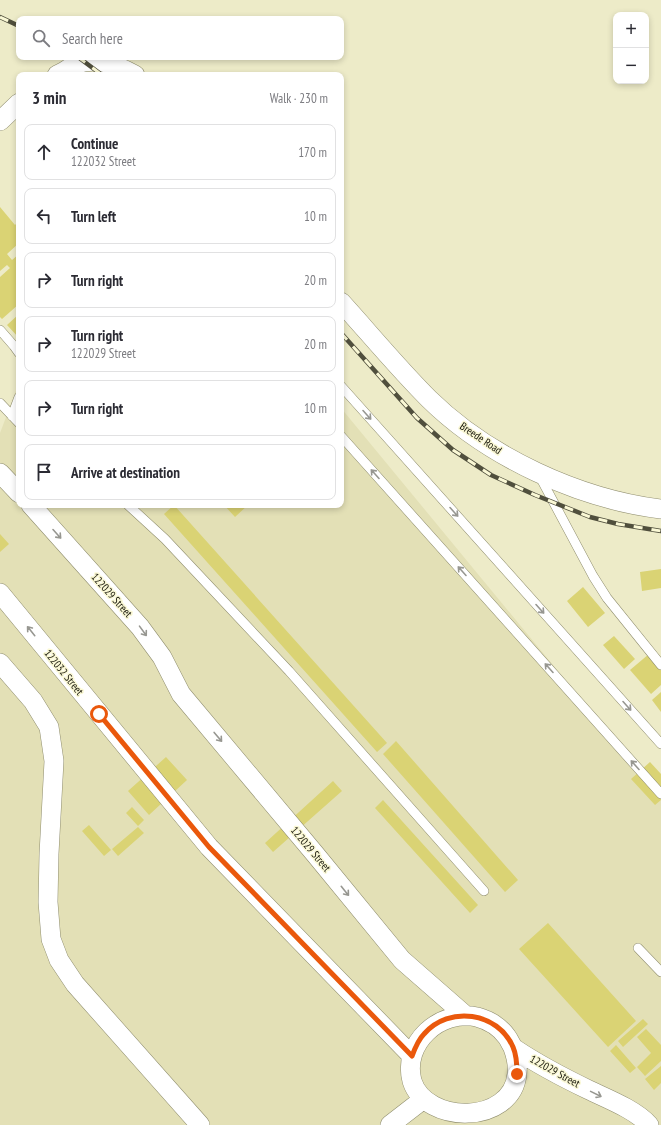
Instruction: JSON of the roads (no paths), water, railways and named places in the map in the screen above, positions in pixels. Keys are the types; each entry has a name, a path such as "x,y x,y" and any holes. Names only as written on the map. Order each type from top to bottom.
{"street":[{"path":"62,72 77,64 99,61 119,66 129,72"},
{"path":"0,121 16,107"},
{"name":"Breede Road","path":"344,305 430,399 484,442 538,474 586,492 644,507 661,509"},
{"path":"0,473 16,490"},
{"name":"122029 Street","path":"34,508 140,627 162,657 181,694 402,960 466,1016 478,1017 499,1028 507,1037 513,1048 556,1074 628,1110 645,1120 649,1125"},
{"name":"122032 Street","path":"0,593 209,847 412,1056"},
{"path":"0,664 33,701 49,727 54,761 48,854 48,902 51,939 59,960 76,984 200,1125"},
{"path":"466,1016 454,1016 442,1020 432,1026 420,1039 412,1056 410,1068 411,1080 415,1091 429,1110 439,1117 450,1122 475,1124 499,1110 508,1100 514,1088 517,1074 517,1061 513,1048"},
{"path":"390,1125 421,1101"}],"lane":[{"path":"0,330 16,349"},
{"path":"344,389 661,744"},
{"path":"0,403 16,420"},
{"path":"12,416 16,405"},
{"path":"344,439 661,794"},
{"path":"538,474 593,576 607,598 661,665"},
{"path":"131,508 165,539 289,671 484,891"},
{"path":"638,948 661,972"}],"railway":[{"path":"0,17 16,25"},
{"path":"82,60 98,72"},
{"path":"344,336 417,418 453,450 491,475 535,495 590,517 618,524 661,531"}]}
